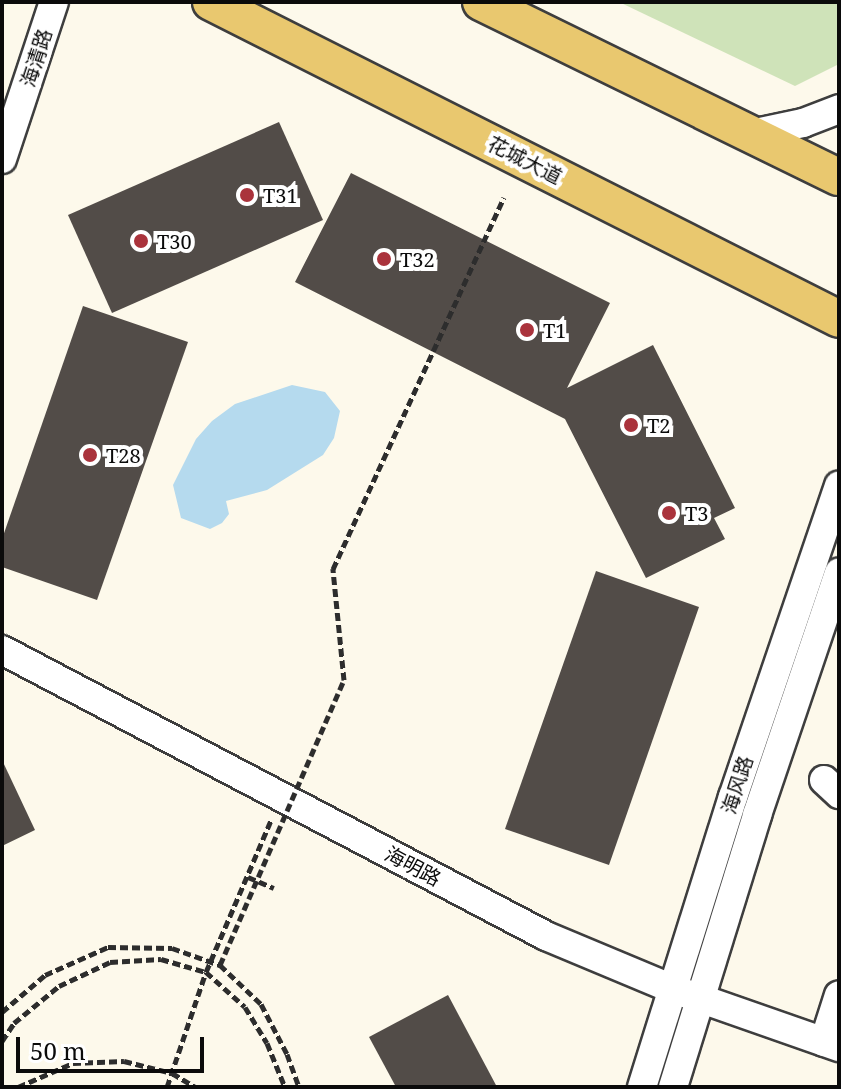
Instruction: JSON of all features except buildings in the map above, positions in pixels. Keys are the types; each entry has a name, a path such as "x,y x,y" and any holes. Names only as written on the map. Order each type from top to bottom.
{"main road":[{"name":"花城大道","path":"211,2 839,319"},
{"path":"481,2 839,177"}],"street":[{"name":"海清路","path":"2,159 54,2"},
{"path":"751,134 803,123 839,109"},
{"name":"海风路","path":"642,1087 737,782 839,486"},
{"name":"海风路","path":"673,1087 839,573"},
{"name":"海明路","path":"2,650 546,936 673,989 831,1045"},
{"path":"831,1045 839,995"}],"path":[{"path":"220,965 344,680 333,569 504,198"},
{"path":"167,1087 206,972 280,797"},
{"path":"248,877 274,888 259,878"},
{"path":"2,1012 45,975 108,947 172,948 220,965 261,1004 299,1087"},
{"path":"2,1041 14,1023 59,986 110,962 161,959 206,972 245,1007 267,1043 285,1087"},
{"path":"18,1087 73,1063 124,1061 172,1073 195,1087"}],"green space":[{"path":"619,2 839,2 839,64 795,86"}],"water":[{"path":"292,385 325,392 340,411 334,438 323,455 267,490 226,501 229,514 222,523 210,529 181,518 173,485 196,439 212,421 235,404"}],"place":[{"name":"T31","path":"247,195"},
{"name":"T30","path":"141,241"},
{"name":"T32","path":"384,259"},
{"name":"T1","path":"527,330"},
{"name":"T2","path":"631,425"},
{"name":"T28","path":"90,455"},
{"name":"T3","path":"669,513"}]}
